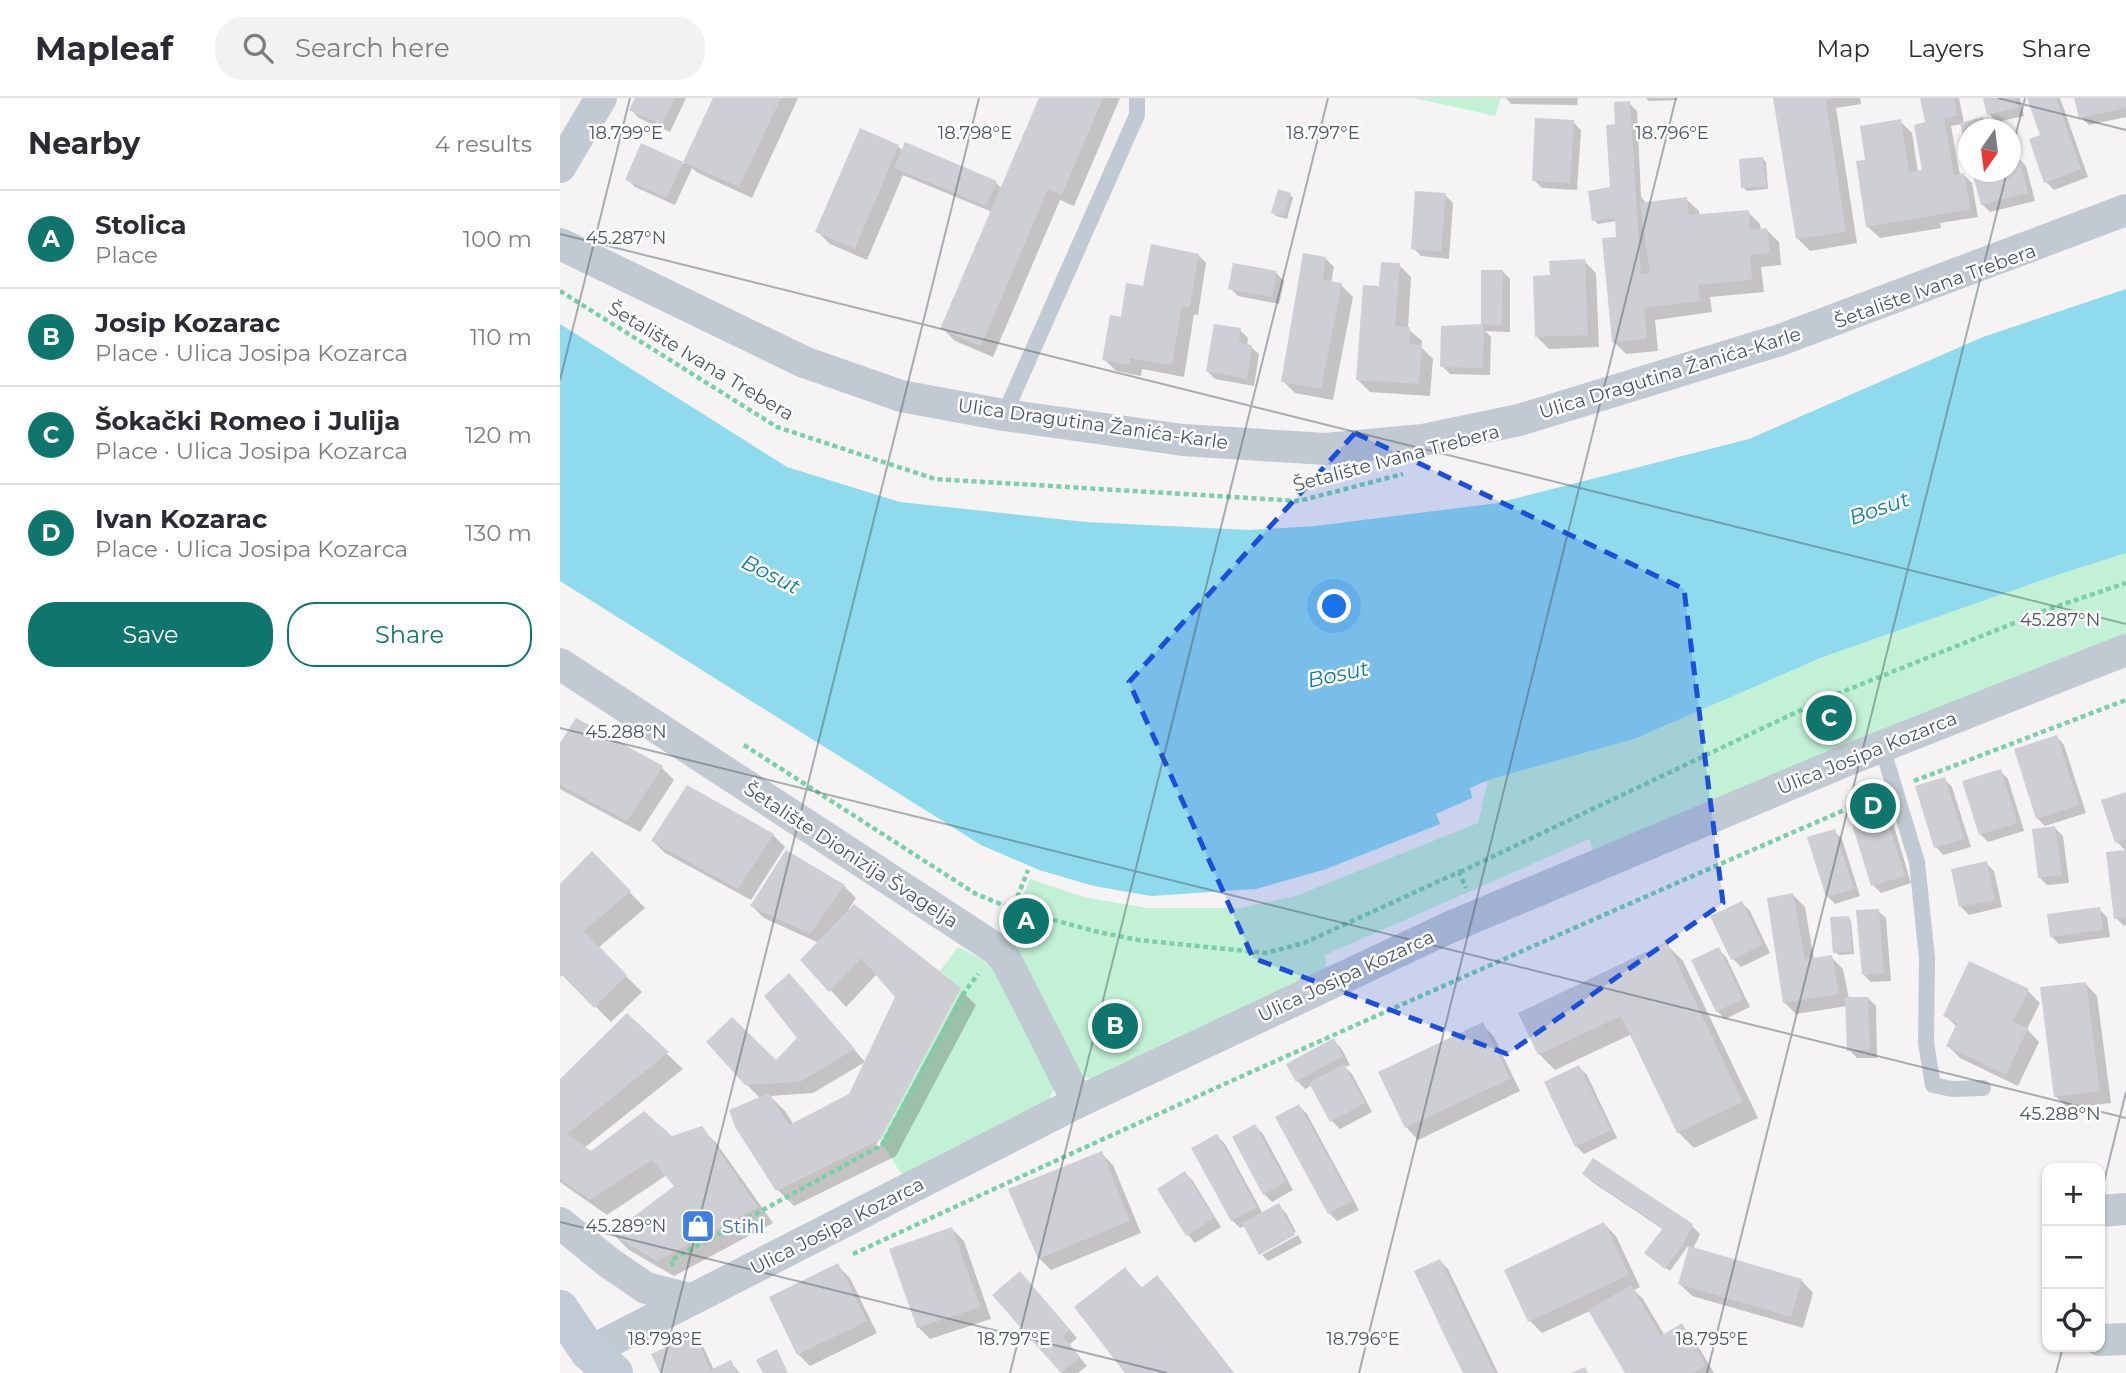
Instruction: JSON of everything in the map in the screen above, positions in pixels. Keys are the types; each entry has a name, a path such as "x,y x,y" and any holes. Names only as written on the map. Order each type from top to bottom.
{"main road":[{"path":"560,1308 596,1366"}],"street":[{"path":"560,167 601,98"},
{"name":"Ulica Dragutina Žanića-Karle","path":"560,244 804,362 901,396 1004,415 1183,440 1325,450 1423,440 1519,420 1780,340 2126,210"},
{"name":"Ulica Josipa Kozarca","path":"596,1366 690,1299 894,1198 1078,1102 1477,915 1845,761 2126,650"},
{"name":"Šetalište Dionizija Švagelja","path":"560,664 996,949 1006,960 1078,1102"},
{"path":"2105,1211 2126,1209"},
{"path":"560,1223 608,1262 646,1287 690,1299"},
{"path":"2105,1340 2126,1339"}],"lane":[{"path":"1004,415 1137,115 1137,98"},
{"path":"1882,747 1917,862 1927,958 1926,1042 1933,1085 1952,1089 1983,1088"}],"path":[{"name":"Šetalište Ivana Trebera","path":"560,291 777,427 935,479 1299,501 1413,471"},
{"path":"739,742 976,894 1013,909 1138,940 1266,954 1304,943 1822,700 2049,609 2126,583"},
{"path":"1822,700 1827,712 1831,710 1836,723 1831,724 1845,761"},
{"path":"850,1255 1544,939 1895,789 2126,700"},
{"path":"690,1299 671,1260 882,1145 964,993 996,949 1028,870"},
{"path":"1459,872 1477,915"}],"highlighted area":[{"path":"1355,433 1684,589 1723,903 1507,1054 1253,958 1129,682"}],"green space":[{"path":"1414,98 1501,98 1495,116"},
{"path":"2126,553 2126,638 1594,855 1589,839 1325,955 1327,973 1095,1079 1076,1072 1004,944 1030,879 1084,897 1147,908 1240,908 1296,896 1478,823 1488,780 1634,739 1823,657"},
{"path":"958,947 980,958 997,972 1055,1087 1048,1102 906,1175 900,1172 880,1140 961,988 940,971"}],"water":[{"name":"Bosut","path":"2126,289 2126,553 1823,657 1634,739 1488,780 1470,788 1472,798 1436,814 1440,824 1326,869 1256,889 1151,896 1094,886 1039,870 981,845 560,581 560,324 787,467 900,502 1086,522 1249,530 1315,526 1498,503 1749,439 1983,337"}],"building":[{"path":"635,98 675,98 662,125 629,110"},
{"path":"713,98 781,98 739,187 683,162"},
{"path":"1039,98 1103,98 1062,195 1048,189 981,346 940,329"},
{"path":"1773,98 1833,98 1826,101 1846,232 1796,239"},
{"path":"1920,98 1954,98 1957,116 1944,118 1954,175 1958,174 1958,182 1966,182 1971,209 1866,227 1856,161 1865,160 1860,126 1901,119 1909,172 1922,170 1914,125 1925,122"},
{"path":"1983,98 2015,98 2018,108 1987,115"},
{"path":"2027,98 2056,98 2081,169 2044,183 2029,139 2040,135"},
{"path":"2074,98 2126,98 2126,108 2079,118"},
{"path":"1630,101 1641,274 1650,273 1640,203 1687,197 1689,215 1749,210 1750,230 1767,228 1770,253 1750,255 1752,280 1698,285 1701,301 1644,308 1647,339 1612,342 1602,238 1616,237 1615,218 1592,221 1588,191 1610,187 1606,125 1615,124 1614,102"},
{"path":"1535,118 1574,120 1570,183 1532,181"},
{"path":"860,128 899,145 855,249 815,232"},
{"path":"905,142 997,181 986,206 894,168"},
{"path":"641,143 683,162 667,198 625,180"},
{"path":"1763,157 1766,186 1741,188 1739,159"},
{"path":"2021,164 2028,193 1981,205 1975,182 2021,182"},
{"path":"1278,189 1291,193 1284,216 1271,213"},
{"path":"1415,191 1446,193 1441,252 1411,249"},
{"path":"1151,244 1199,254 1190,308 1182,306 1172,365 1130,358 1129,365 1102,360 1110,315 1121,317 1126,283 1143,286"},
{"path":"1303,253 1326,257 1323,280 1342,283 1321,389 1281,382"},
{"path":"1585,259 1588,335 1535,337 1533,276 1550,275 1549,261"},
{"path":"1381,262 1400,263 1395,326 1410,327 1409,344 1422,345 1419,384 1356,380 1363,285 1379,286"},
{"path":"1233,263 1277,271 1272,297 1228,289"},
{"path":"1481,270 1503,270 1502,325 1481,324"},
{"path":"1214,324 1241,328 1239,343 1252,345 1247,379 1206,371"},
{"path":"1481,324 1484,328 1483,368 1440,367 1441,326"},
{"path":"576,718 663,766 627,821 560,785 560,743"},
{"path":"2057,735 2079,805 2036,819 2014,749"},
{"path":"2001,769 2017,823 1979,835 1962,781"},
{"path":"1945,777 1964,839 1934,848 1915,786"},
{"path":"687,785 774,834 738,889 651,841"},
{"path":"2126,792 2126,839 2115,843 2101,800"},
{"path":"1882,803 1905,876 1871,886 1849,814"},
{"path":"2055,826 2062,875 2038,878 2032,829"},
{"path":"1835,829 1854,889 1826,897 1807,837"},
{"path":"786,850 845,885 810,934 750,906"},
{"path":"2126,850 2126,917 2114,919 2106,852"},
{"path":"592,851 631,891 584,931 627,975 594,1008 560,973 560,884"},
{"path":"1987,861 1995,900 1959,907 1951,869"},
{"path":"1793,893 1805,959 1832,955 1839,994 1783,1003 1767,898"},
{"path":"1742,901 1763,945 1731,960 1710,916"},
{"path":"854,904 961,988 880,1140 776,1191 735,1127 729,1110 769,1093 789,1125 849,1094 895,997 861,958 829,992 800,960"},
{"path":"2100,907 2103,930 2050,937 2047,914"},
{"path":"1879,909 1884,973 1862,975 1856,910"},
{"path":"1849,916 1852,951 1833,953 1830,917"},
{"path":"1667,942 1743,1102 1677,1133 1621,1016 1538,1055 1518,1013"},
{"path":"1719,947 1743,999 1716,1012 1691,960"},
{"path":"1969,961 2029,989 2013,1021 2028,1028 2006,1075 1946,1046 1957,1023 1943,1016"},
{"path":"789,973 855,1049 800,1082 745,1085 706,1042 732,1017 776,1060 797,1038 764,996"},
{"path":"2086,982 2100,1091 2054,1097 2040,987"},
{"path":"1845,997 1868,997 1870,1050 1847,1051"},
{"path":"627,1013 669,1052 567,1134 591,1151 644,1111 672,1136 702,1126 758,1207 657,1261 611,1234 674,1186 652,1160 590,1200 560,1179 560,1079"},
{"path":"1483,1022 1510,1079 1405,1128 1378,1072"},
{"path":"1334,1038 1343,1056 1296,1082 1286,1064"},
{"path":"1344,1064 1365,1103 1330,1122 1309,1083"},
{"path":"1579,1065 1611,1130 1575,1147 1544,1082"},
{"path":"1299,1104 1352,1201 1328,1214 1275,1117"},
{"path":"1255,1124 1286,1182 1263,1195 1232,1137"},
{"path":"1217,1134 1257,1207 1231,1221 1191,1148"},
{"path":"1102,1151 1130,1221 1038,1259 1008,1189"},
{"path":"1593,1158 1693,1224 1684,1243 1665,1269 1644,1253 1663,1228 1582,1174"},
{"path":"1185,1171 1214,1218 1186,1236 1157,1189"},
{"path":"1279,1203 1295,1235 1259,1255 1242,1223"},
{"path":"1604,1222 1629,1275 1528,1322 1504,1270"},
{"path":"952,1227 980,1307 917,1328 889,1249"},
{"path":"1689,1246 1802,1279 1791,1317 1678,1284"},
{"path":"1440,1259 1495,1373 1463,1373 1449,1345 1414,1271"},
{"path":"838,1263 867,1321 797,1355 769,1297"},
{"path":"1125,1267 1141,1288 1157,1275 1233,1373 1125,1373 1074,1307"},
{"path":"1020,1271 1070,1330 1063,1336 1080,1357 1061,1373 992,1295"},
{"path":"1631,1285 1661,1336 1682,1323 1706,1365 1693,1373 1625,1373 1588,1310"},
{"path":"695,1334 710,1370 731,1360 737,1373 660,1373 651,1354"},
{"path":"777,1349 788,1373 763,1373 756,1360"},
{"path":"1585,1367 1588,1373 1571,1373"}],"place":[{"name":"Šokački Romeo i Julija","path":"1829,718"},
{"name":"Ivan Kozarac","path":"1873,806"},
{"name":"Stolica","path":"1026,921"},
{"name":"Josip Kozarac","path":"1115,1026"},
{"name":"Stihl","path":"698,1226"}]}
